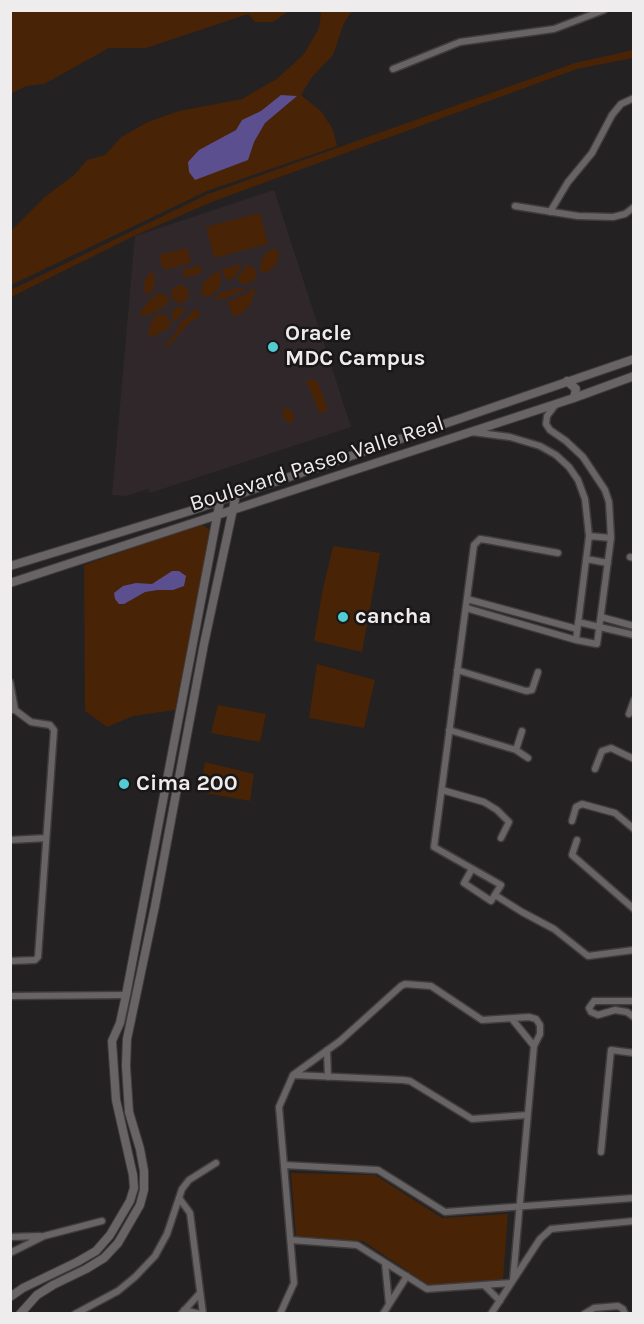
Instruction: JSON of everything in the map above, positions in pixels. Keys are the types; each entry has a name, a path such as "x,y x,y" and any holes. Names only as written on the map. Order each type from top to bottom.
{"street":[{"path":"393,69 460,42 554,29 603,10"},
{"path":"550,212 568,182 592,153 612,115 621,104 633,98"},
{"path":"515,206 578,216 613,217 625,214 633,207"},
{"name":"Boulevard Paseo Valle Real","path":"10,566 190,511 633,359"},
{"name":"Boulevard Paseo Valle Real","path":"10,583 556,404 633,376"},
{"path":"567,381 576,389 574,398"},
{"path":"466,608 597,644 611,538 609,502 594,471 583,457 550,430 546,424 547,416 556,404"},
{"path":"471,432 528,441 556,455 569,467 585,499 589,536 576,640"},
{"path":"21,1314 31,1301 45,1290 104,1258 118,1244 140,1205 144,1190 144,1171 127,1098 127,1039 204,644 236,495"},
{"path":"10,1297 23,1288 96,1251 110,1235 130,1201 134,1188 116,1100 111,1047 126,995 220,501"},
{"path":"589,536 611,538"},
{"path":"472,869 464,883 491,901 501,885 434,848 474,545 476,541 488,540 558,553"},
{"path":"586,559 608,563"},
{"path":"467,599 577,626 600,626 633,635"},
{"path":"601,617 633,626"},
{"path":"193,642 198,645 204,644"},
{"path":"457,670 526,691 532,690 538,672"},
{"path":"10,682 13,710 31,722 50,725 54,730 38,957 35,960 10,961"},
{"path":"629,714 633,700"},
{"path":"450,730 516,750 528,758"},
{"path":"516,750 522,731"},
{"path":"595,769 602,752 612,748 633,759"},
{"path":"169,764 180,767"},
{"path":"164,786 176,789"},
{"path":"442,790 484,802 497,810 509,822 501,838"},
{"path":"572,821 576,807 582,804 615,813 633,829"},
{"path":"156,837 162,836 167,840"},
{"path":"10,840 46,838"},
{"path":"577,840 572,855 633,909"},
{"path":"152,858 163,861"},
{"path":"495,895 554,929 588,956 633,951"},
{"path":"280,1314 294,1283 279,1107 293,1075 340,1041 405,984 431,986 482,1020 529,1017 536,1019 540,1025 540,1034 534,1046 512,1282"},
{"path":"10,996 126,995"},
{"path":"633,1001 594,1001 589,1008 591,1012 598,1015 615,1010 627,1012 633,1017"},
{"path":"512,1019 534,1046"},
{"path":"327,1050 328,1077"},
{"path":"601,1152 612,1050 633,1053"},
{"path":"293,1075 407,1080 472,1119 527,1115"},
{"path":"116,1100 127,1098"},
{"path":"75,1314 118,1291 155,1256 167,1234 182,1189 189,1180 216,1163"},
{"path":"284,1165 378,1170 445,1212 633,1198"},
{"path":"179,1198 190,1213 201,1314 183,1312"},
{"path":"11,1252 44,1236 102,1221"},
{"path":"491,1314 540,1239 551,1229 633,1221"},
{"path":"10,1237 44,1236"},
{"path":"291,1240 357,1245 428,1289 512,1282"},
{"path":"385,1263 389,1305"},
{"path":"383,1314 407,1276"},
{"path":"484,1285 500,1301"},
{"path":"183,1312 200,1293"},
{"path":"584,1314 594,1308 618,1306 623,1309 624,1314"}],"shaded area":[{"path":"10,11 289,11 273,22 255,22 248,14 146,48 109,48 44,84 26,86 11,94"},
{"path":"320,11 352,11 344,23 333,55 312,77 301,95 322,112 333,130 337,146 207,191 11,285 11,231 46,196 74,175 87,160 105,155 121,137 148,122 179,111 242,99 278,78 304,54 319,28"},
{"path":"633,50 633,58 577,69 214,201 134,236 11,297 11,290 208,194 575,63"},
{"path":"281,95 297,96 265,123 254,142 248,160 195,180 189,172 188,162 199,150 236,130 242,120 261,111"},
{"path":"274,190 351,427 150,493 148,489 126,496 112,495 135,236"},
{"path":"260,213 268,244 214,258 206,227"},
{"path":"187,248 191,263 163,270 159,255"},
{"path":"273,248 279,252 277,263 271,270 261,273 262,260 265,254"},
{"path":"242,264 235,277 229,280 224,277 222,269"},
{"path":"248,264 256,270 256,277 250,283 242,284 238,281 238,277"},
{"path":"200,265 202,273 184,278 182,270"},
{"path":"219,271 221,280 219,288 210,296 204,297 201,295 203,283"},
{"path":"151,272 155,275 154,287 151,293 145,294 144,281"},
{"path":"180,285 186,288 189,294 186,300 180,303 174,300 171,294 174,288"},
{"path":"256,287 251,303 244,312 234,317 227,302"},
{"path":"247,288 224,299 212,299 222,292"},
{"path":"157,294 164,294 168,297 165,306 150,315 138,316 146,304"},
{"path":"178,307 186,308 175,322 172,318 172,311"},
{"path":"197,308 201,315 189,323 167,348 165,345 181,322"},
{"path":"158,314 166,315 172,325 159,334 148,337 150,324"},
{"path":"313,379 318,382 328,409 320,414 306,381"},
{"path":"284,407 293,413 292,423 288,423 282,416"},
{"path":"201,524 211,531 175,710 133,716 107,727 85,711 84,565"},
{"name":"cancha","path":"333,546 380,553 362,652 314,641"},
{"path":"172,571 179,571 186,576 184,586 173,590 145,592 124,604 119,604 115,599 114,593 123,586 136,583 152,584"},
{"name":"cancha","path":"317,664 375,680 364,728 309,718"},
{"path":"218,705 266,714 260,742 211,733"},
{"path":"205,762 254,774 250,801 200,792"},
{"path":"291,1173 375,1175 442,1218 508,1214 503,1279 430,1286 363,1241 296,1236"}],"place":[{"name":"Oracle MDC Campus","path":"273,347"},
{"name":"cancha","path":"343,617"},
{"name":"Cima 200","path":"124,784"}]}
